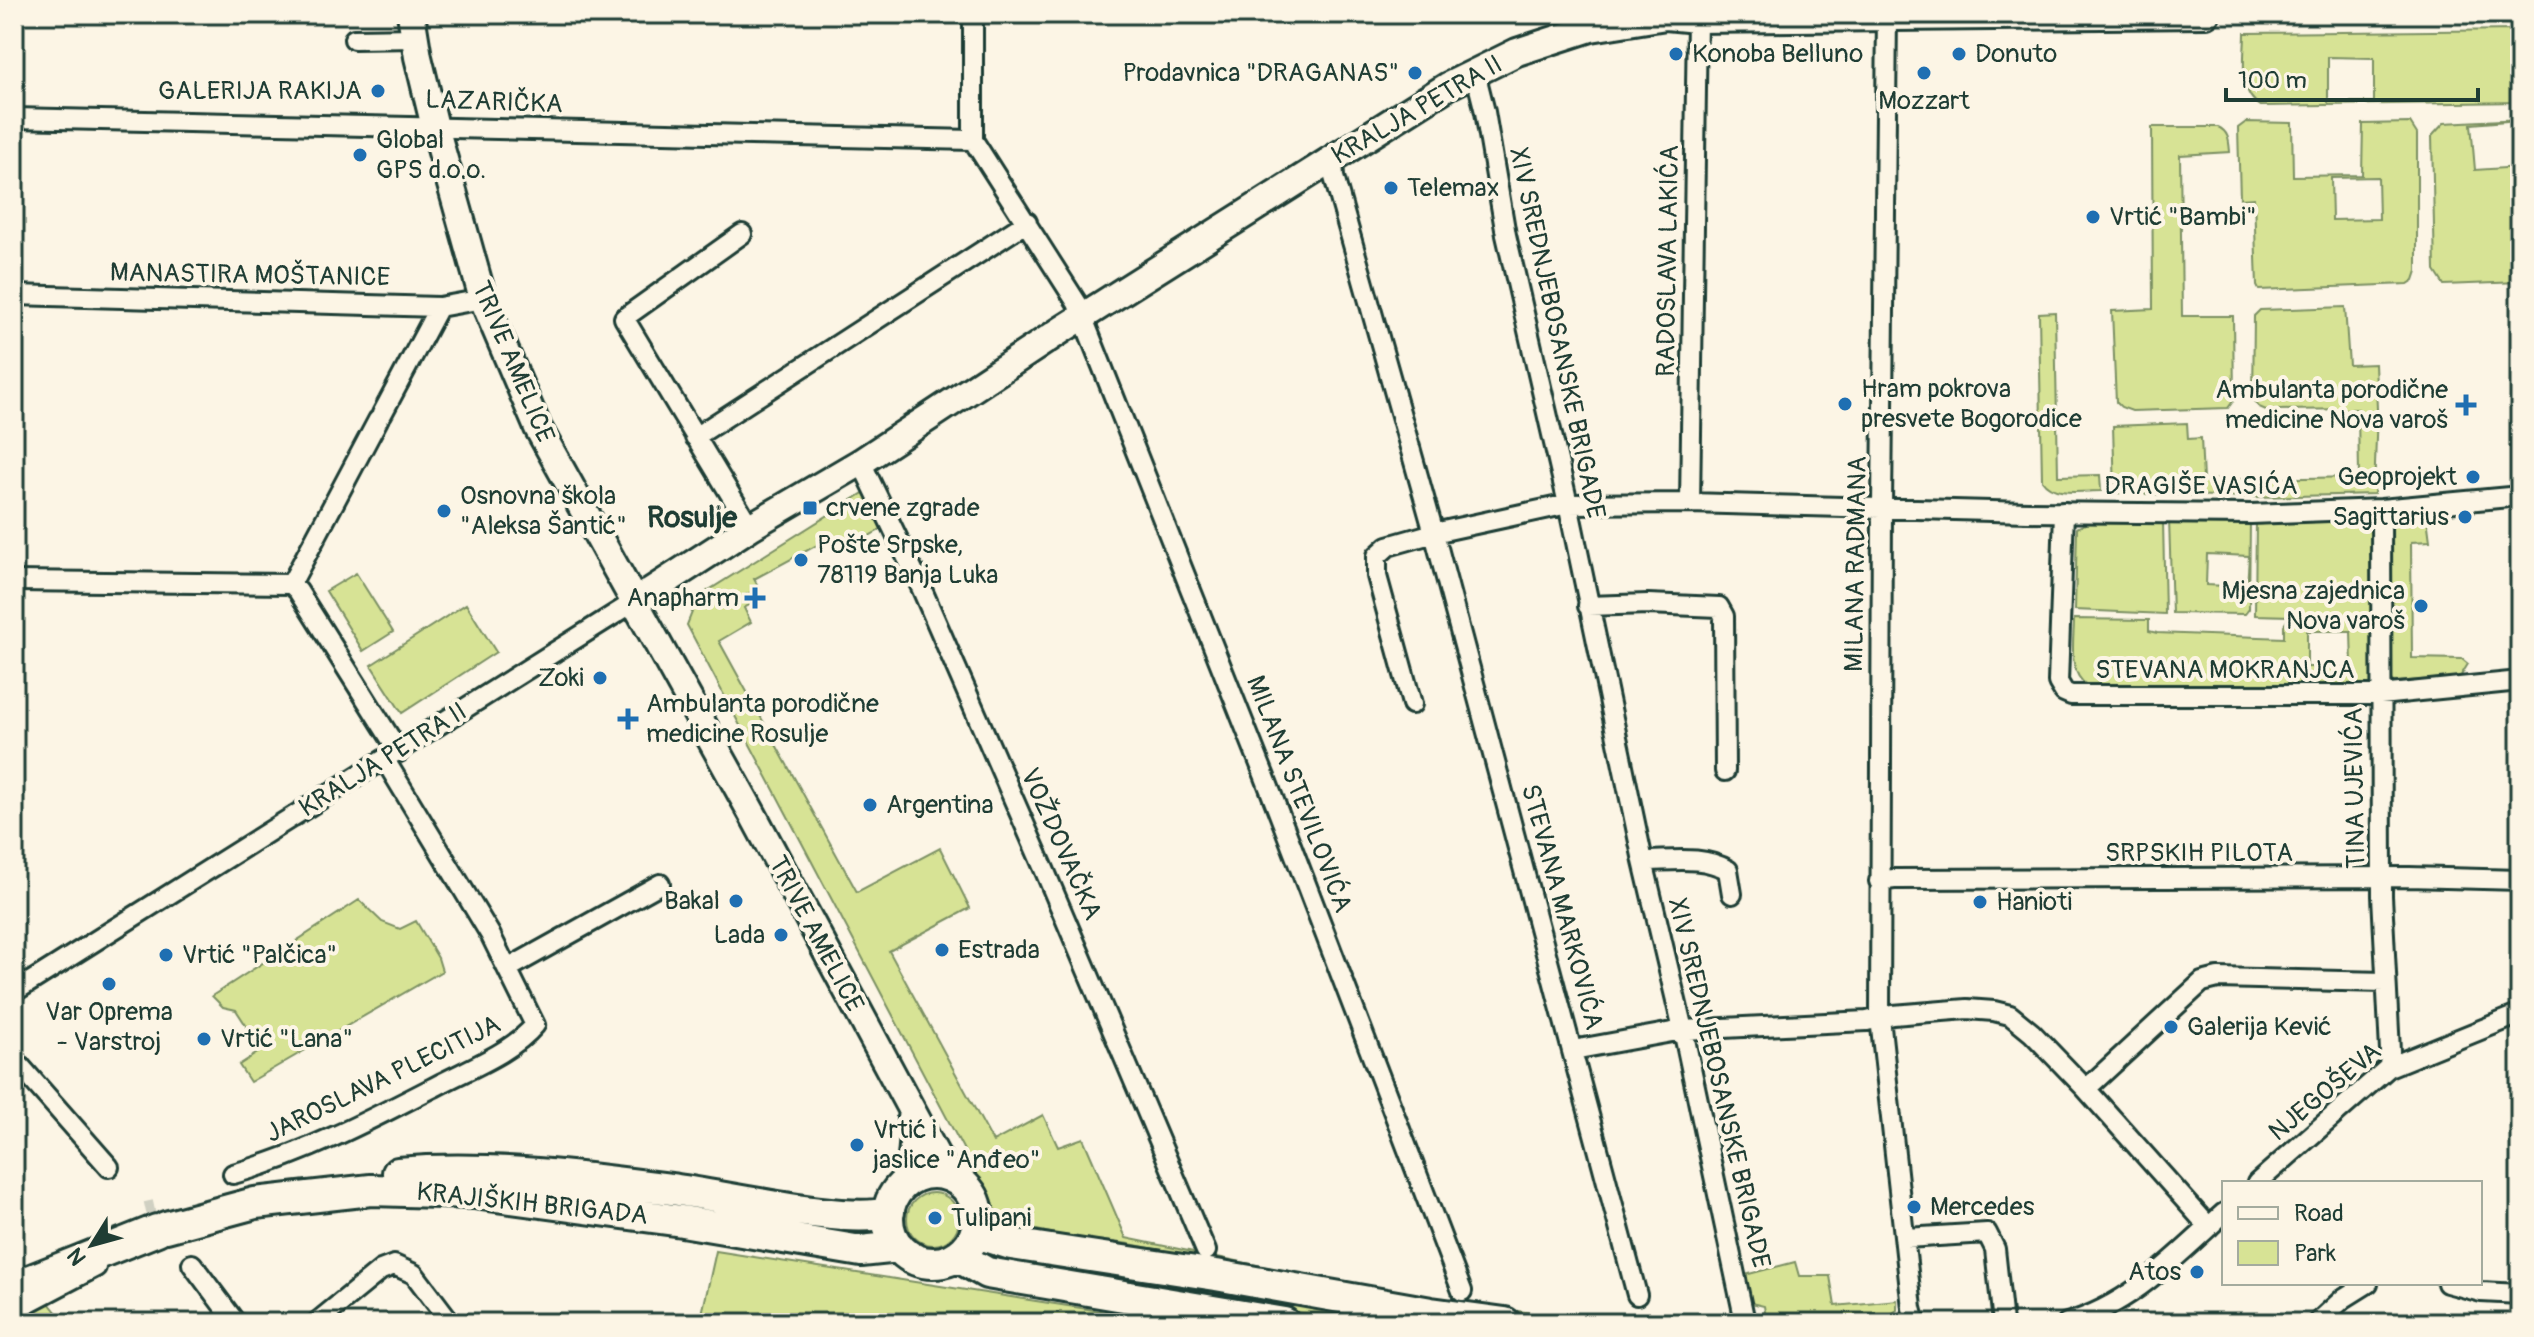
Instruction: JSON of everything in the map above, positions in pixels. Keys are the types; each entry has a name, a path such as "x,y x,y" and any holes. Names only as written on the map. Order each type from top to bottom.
{"main road":[{"name":"KRAJIŠKIH BRIGADA","path":"14,1287 154,1225 250,1188 415,1171 575,1177 837,1214 879,1216 889,1212"},
{"path":"899,1247 892,1236 889,1212 901,1186 926,1174 947,1176 965,1187 974,1199 978,1212 977,1227 966,1249 957,1256 987,1273 1284,1323"},
{"name":"KRAJIŠKIH BRIGADA","path":"14,1265 41,1252 255,1203 371,1190 474,1193 682,1221 861,1251 899,1247 920,1261 945,1261 957,1256"},
{"path":"977,1227 989,1237 1011,1244 1505,1323"}],"street":[{"path":"973,14 973,140 1073,297 1082,318"},
{"name":"KRALJA PETRA II","path":"14,992 750,527 861,462 1448,86 1517,52 1591,28 1666,16 1697,19 2206,14"},
{"name":"MILANA RADMANA","path":"1887,16 1880,1018 1906,1238 1911,1318"},
{"name":"RADOSLAVA LAKIĆA","path":"1690,503 1697,19"},
{"path":"354,39 413,26"},
{"name":"TRIVE AMELICE","path":"413,26 435,127 483,299 538,428 753,815 947,1176"},
{"name":"XIV SREDNJEBOSANSKE BRIGADE","path":"1475,72 1506,235 1568,504 1744,1317"},
{"name":"LAZARIČKA","path":"14,118 973,140"},
{"name":"STEVANA MARKOVIĆA","path":"1333,159 1336,187 1434,533 1637,1295"},
{"path":"695,437 1027,222"},
{"path":"742,234 624,318 750,527"},
{"name":"MANASTIRA MOŠTANICE","path":"14,295 439,307 483,299"},
{"path":"14,581 291,584 439,307"},
{"name":"MILANA STEVILOVIĆA","path":"1082,318 1270,792 1462,1291"},
{"name":"VOŽDOVAČKA","path":"861,462 920,585 1206,1251"},
{"name":"DRAGIŠE VASIĆA","path":"1882,507 2251,514 2381,509 2520,496"},
{"path":"1412,704 1375,563 1377,556 1388,546 1568,504 1882,507"},
{"name":"TINA UJEVIĆA","path":"2381,509 2382,878 2389,1067"},
{"name":"STEVANA MOKRANJCA","path":"2064,512 2058,682 2064,692 2083,696 2260,693 2380,695 2520,681"},
{"name":"JAROSLAVA PLECITIJA","path":"233,1174 274,1163 375,1117 524,1038 535,1025 509,968 392,756 298,591 291,584"},
{"path":"1588,606 1648,604 1719,607 1724,616 1725,771"},
{"name":"XIV SREDNJEBOSANSKE BRIGADE","path":"1643,861 1697,860 1716,863 1728,870 1732,894"},
{"name":"SRPSKIH PILOTA","path":"1879,881 2520,880"},
{"path":"509,968 660,884"},
{"path":"2086,1089 2202,982 2218,978 2385,982"},
{"path":"1573,1050 1683,1030 1867,1021 1967,1009 2010,1015 2032,1033 2086,1089 2209,1227"},
{"name":"NJEGOŠEVA","path":"2259,1181 2389,1067 2520,1014"},
{"path":"14,1059 109,1167"},
{"name":"TRIVE AMELICE","path":"909,1106 914,1135 910,1180"},
{"path":"2067,1323 2118,1303 2222,1215"},
{"path":"14,1310 92,1269 154,1225"},
{"path":"1906,1238 1987,1233 1995,1249 2003,1323"},
{"path":"192,1264 236,1323"},
{"path":"316,1323 381,1270 394,1265 414,1274 451,1323"},
{"path":"2317,1323 2344,1298 2365,1285"},
{"path":"2455,1285 2481,1292 2520,1294"}],"green space":[{"path":"2520,30 2520,102 2261,106 2253,100 2245,84 2245,33","holes":["2328,57 2374,58 2374,102 2328,102"]},
{"path":"2520,119 2520,124 2519,120 2471,124 2475,170 2520,167 2520,282 2444,285 2435,271 2432,136 2444,123"},
{"path":"2246,122 2292,123 2293,176 2362,175 2363,124 2410,123 2417,134 2417,271 2414,280 2408,284 2259,290 2254,198 2240,199 2238,128","holes":["2378,177 2379,219 2332,220 2331,178"]},
{"path":"2152,127 2218,127 2229,141 2230,152 2180,155 2182,316 2233,316 2234,400 2228,408 2132,411 2116,402 2112,311 2153,309"},
{"path":"2345,307 2349,365 2375,364 2374,494 2253,497 2115,493 2113,426 2187,423 2188,439 2201,438 2203,480 2359,477 2358,409 2266,410 2253,400 2254,316 2260,310"},
{"path":"2055,312 2058,476 2100,475 2101,491 2060,491 2042,480 2039,313"},
{"path":"865,492 883,528 839,553 830,538 754,579 759,588 746,595 751,604 744,608 751,622 719,641 857,892 940,848 970,908 889,951 993,1142 1043,1115 1058,1147 1083,1138 1126,1238 1440,1300 1631,1323 1563,1323 1497,1314 1129,1244 1056,1234 1021,1226 987,1213 975,1185 953,1164 967,1156 687,625 698,597"},
{"path":"2427,518 2430,541 2411,542 2412,658 2462,659 2468,664 2460,677 2394,682 2388,674 2385,536 2392,519"},
{"path":"2169,519 2250,520 2249,609 2245,614 2172,613","holes":["2207,554 2249,556 2247,587 2206,585"]},
{"path":"2366,520 2373,528 2373,683 2367,687 2088,686 2081,680 2074,665 2074,619 2149,620 2149,631 2157,633 2284,638 2284,625 2290,616 2255,615 2256,521","holes":["2307,631 2351,631 2352,667 2307,667"]},
{"path":"2163,521 2165,614 2075,610 2077,528 2087,523"},
{"path":"356,573 393,632 363,651 326,591"},
{"path":"466,604 496,652 402,713 371,665"},
{"path":"359,900 382,922 400,929 416,921 438,958 442,971 250,1082 239,1065 262,1050 236,1010 223,1007 212,996"},
{"path":"933,1193 951,1201 959,1219 951,1237 933,1245 915,1237 907,1219 915,1201"},
{"path":"716,1251 1139,1317 1131,1323 700,1323"},
{"path":"1013,1252 1437,1323 1364,1323 1009,1265"},
{"path":"1795,1262 1799,1276 1830,1276 1835,1306 1897,1300 1897,1310 1884,1319 1822,1315 1808,1323 1769,1320 1768,1323 1753,1323 1765,1312 1764,1306 1751,1303 1745,1275"},
{"path":"49,1303 65,1323 14,1323 14,1321"}],"tunnel":[{"path":"147,1217 156,1215"}],"place":[{"name":"Konoba Belluno","path":"1676,54"},
{"name":"Donuto","path":"1959,54"},
{"name":"Prodavnica \"DRAGANAS\"","path":"1415,73"},
{"name":"Mozzart","path":"1924,73"},
{"name":"GALERIJA RAKIJA","path":"378,91"},
{"name":"Global GPS d.o.o.","path":"360,155"},
{"name":"Telemax","path":"1391,188"},
{"name":"Vrtić \"Bambi\"","path":"2093,217"},
{"name":"Hram pokrova presvete Bogorodice","path":"1845,404"},
{"name":"Ambulanta porodične medicine Nova varoš","path":"2466,405"},
{"name":"Geoprojekt","path":"2473,477"},
{"name":"crvene zgrade","path":"810,508"},
{"name":"Osnovna škola \"Aleksa Šantić\"","path":"444,511"},
{"name":"Sagittarius","path":"2465,517"},
{"name":"Pošte Srpske, 78119 Banja Luka","path":"801,560"},
{"name":"Anapharm","path":"755,598"},
{"name":"Mjesna zajednica Nova varoš","path":"2421,606"},
{"name":"Zoki","path":"600,678"},
{"name":"Ambulanta porodične medicine Rosulje","path":"628,719"},
{"name":"Argentina","path":"870,805"},
{"name":"Bakal","path":"736,901"},
{"name":"Hanioti","path":"1980,902"},
{"name":"Lada","path":"781,935"},
{"name":"Estrada","path":"942,950"},
{"name":"Vrtić \"Palčica\"","path":"166,955"},
{"name":"Var Oprema - Varstroj","path":"109,984"},
{"name":"Galerija Kević","path":"2171,1027"},
{"name":"Vrtić \"Lana\"","path":"204,1039"},
{"name":"Vrtić i jaslice \"Anđeo\"","path":"857,1145"},
{"name":"Mercedes","path":"1914,1207"},
{"name":"Tulipani","path":"935,1218"},
{"name":"Atos","path":"2197,1272"}],"district":[{"name":"Rosulje","path":"692,517"}]}
